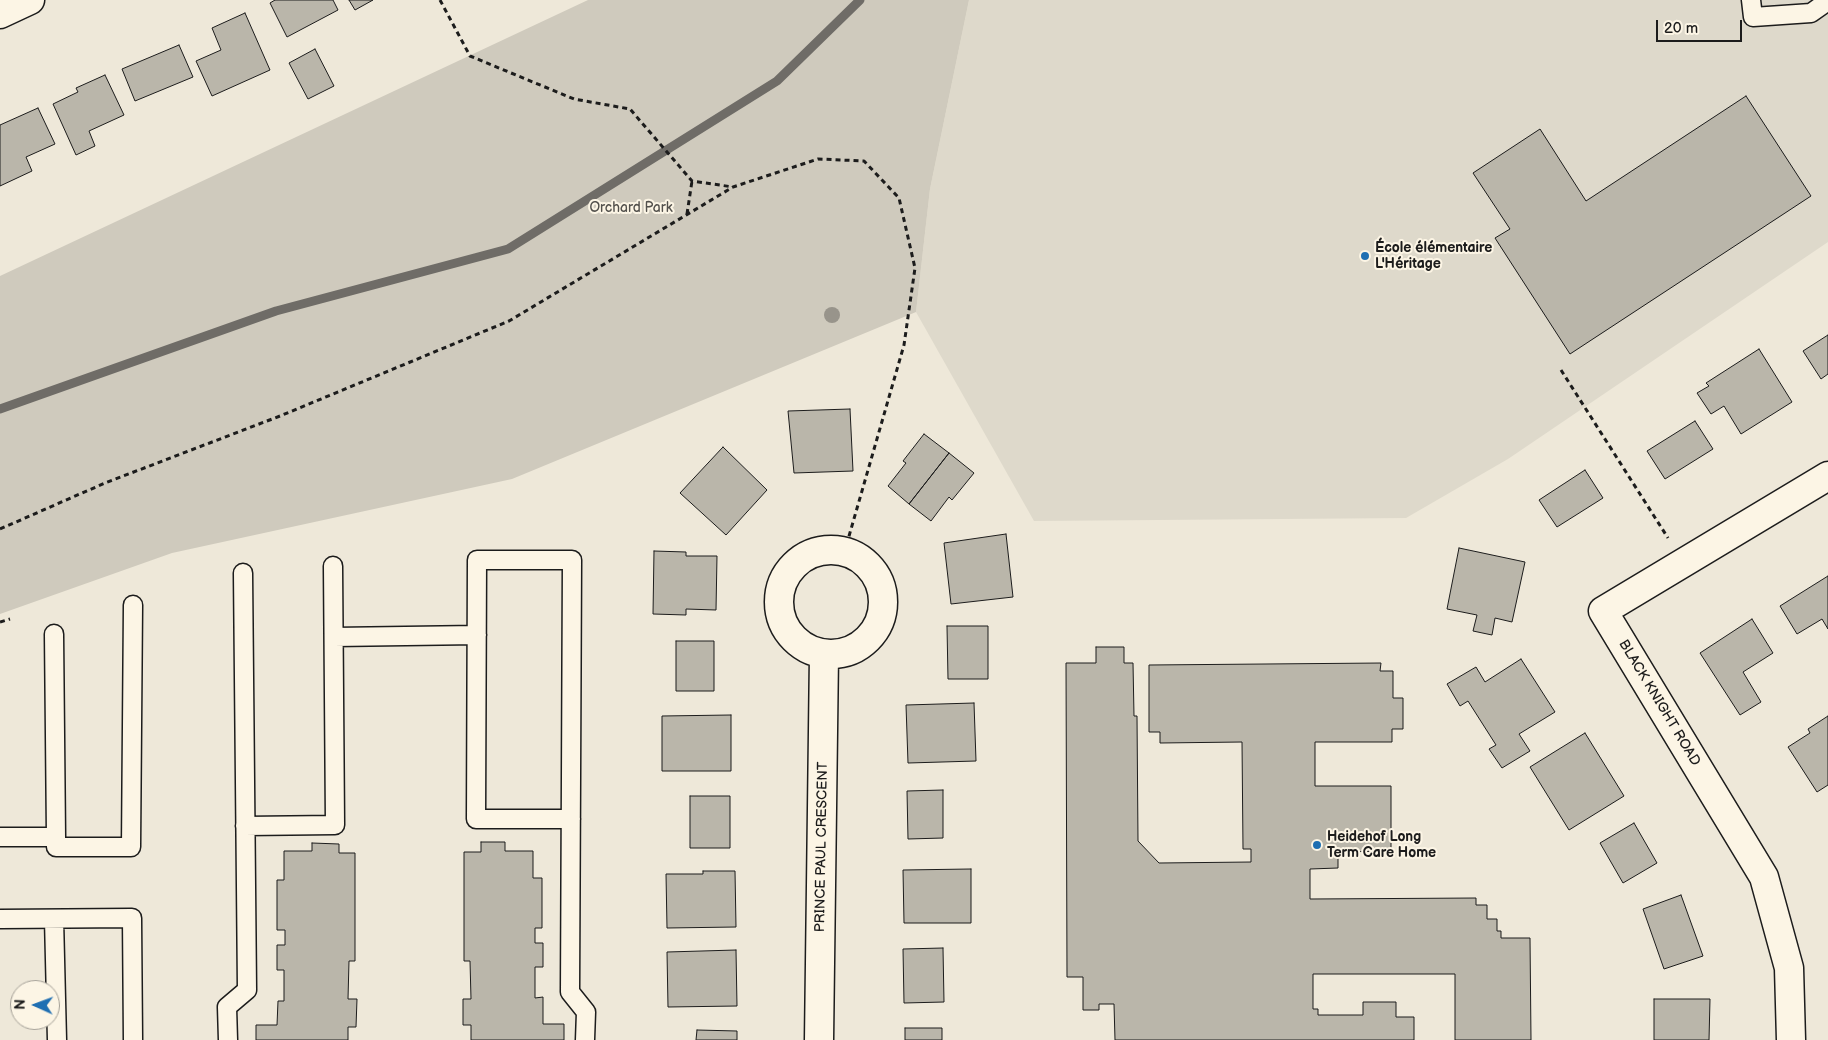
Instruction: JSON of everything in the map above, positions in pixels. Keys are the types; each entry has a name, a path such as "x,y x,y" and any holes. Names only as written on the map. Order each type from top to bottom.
{"street":[{"path":"0,14 30,0"},
{"name":"BLACK KNIGHT ROAD","path":"1790,1040 1790,968 1764,878 1604,611 1828,476"},
{"path":"826,549 844,550 861,559 874,572 879,581 883,599 879,622 869,638 859,646 843,653 824,654 800,645 787,631 782,621 778,603 781,585 790,569 803,556 826,549"},
{"name":"PRINCE PAUL CRESCENT","path":"819,1040 824,654"}],"lane":[{"path":"1751,0 1752,17 1811,13 1828,1"},
{"path":"571,819 476,819 477,560 572,560 571,819 570,992 586,1012 585,1040"},
{"path":"245,826 335,825 334,566"},
{"path":"228,1040 227,1007 247,990 243,573"},
{"path":"54,634 56,847 131,847 133,606"},
{"path":"334,636 477,635"},
{"path":"0,837 56,837"},
{"path":"0,919 132,918 133,1040"},
{"path":"54,919 57,1040"}],"path":[{"path":"440,0 470,56 574,99 630,109 692,181 733,187"},
{"path":"0,529 105,483 280,416 508,321 733,187 818,159 864,161 899,198 914,268 904,345 844,550"},
{"path":"687,214 692,181"},
{"path":"1561,370 1684,562"},
{"path":"0,622 10,619"}],"shaded area":[{"name":"École élémentaire L'Héritage","path":"969,0 1828,0 1828,242 1508,459 1406,518 1034,521 916,312 930,189"}],"green space":[{"name":"Orchard Park","path":"588,0 969,0 930,189 916,312 512,479 172,553 0,614 0,276"}],"building":[{"path":"275,0 333,0 338,10 287,37 270,3"},
{"path":"349,0 373,0 355,10"},
{"path":"245,13 270,70 212,96 196,61 221,50 212,28"},
{"path":"179,45 193,77 135,101 122,69"},
{"path":"315,49 334,86 308,99 289,63"},
{"path":"105,75 124,115 89,131 95,146 76,155 53,104 78,92 76,88"},
{"path":"1746,96 1811,196 1570,354 1495,238 1510,229 1473,173 1540,129 1586,201"},
{"path":"38,108 55,144 26,157 32,171 0,186 0,125"},
{"path":"1828,335 1828,374 1821,379 1803,351"},
{"path":"1759,349 1792,402 1741,434 1724,406 1711,414 1697,393 1709,386 1706,383"},
{"path":"850,409 853,471 794,473 788,411"},
{"path":"1695,421 1713,449 1665,479 1647,451"},
{"path":"924,434 949,453 909,504 888,486 906,463 903,461"},
{"path":"723,447 767,490 726,535 680,493"},
{"path":"949,453 974,473 952,500 949,497 931,521 909,504"},
{"path":"1585,470 1603,498 1557,527 1539,500"},
{"path":"1006,534 1013,597 951,604 944,543"},
{"path":"1459,548 1525,562 1512,622 1495,618 1492,635 1473,631 1477,615 1447,609"},
{"path":"654,551 686,552 686,556 717,556 716,610 686,609 686,615 653,614"},
{"path":"1828,576 1828,629 1822,619 1797,634 1780,606"},
{"path":"1752,619 1773,653 1743,672 1761,702 1740,715 1700,653"},
{"path":"947,626 988,626 988,679 948,679"},
{"path":"676,641 714,641 714,691 676,691"},
{"name":"Heidehof Long Term Care Home","path":"1096,647 1124,647 1124,663 1133,663 1134,716 1137,716 1138,841 1159,863 1251,862 1251,849 1243,849 1242,742 1160,743 1160,732 1149,732 1149,665 1381,663 1380,671 1393,671 1393,698 1403,698 1403,729 1392,729 1392,742 1315,742 1315,786 1391,786 1391,851 1338,852 1338,868 1310,869 1310,899 1476,898 1476,905 1487,905 1487,919 1497,919 1497,931 1501,931 1501,938 1530,938 1531,1040 1455,1040 1455,974 1313,974 1313,1009 1318,1009 1318,1015 1363,1015 1363,1002 1396,1002 1396,1017 1414,1017 1414,1040 1115,1040 1114,1004 1099,1004 1099,1010 1083,1010 1083,977 1067,977 1066,663 1096,663"},
{"path":"1521,659 1555,712 1519,734 1530,751 1502,768 1489,749 1496,745 1468,701 1460,706 1447,684 1476,667 1485,682"},
{"path":"974,703 976,761 908,763 906,705"},
{"path":"731,715 731,771 662,771 662,716"},
{"path":"1828,716 1828,785 1817,792 1788,747 1810,733 1808,729"},
{"path":"1585,733 1624,796 1569,830 1530,767"},
{"path":"943,790 943,838 908,839 907,791"},
{"path":"690,796 730,796 730,848 690,848"},
{"path":"1634,823 1657,863 1623,883 1600,843"},
{"path":"481,842 505,842 505,851 533,851 533,878 542,878 542,928 535,928 535,943 543,943 543,967 535,967 535,998 543,997 543,1024 564,1024 564,1040 471,1040 471,1025 463,1025 463,999 471,999 470,961 464,961 464,852 481,852"},
{"path":"312,843 339,844 339,853 355,853 355,961 349,961 348,999 357,999 356,1027 348,1027 348,1040 256,1040 256,1025 277,1025 278,1001 284,1001 284,970 277,970 277,945 285,945 285,930 277,930 277,880 284,880 284,851 312,851"},
{"path":"971,869 971,923 904,923 903,870"},
{"path":"703,871 735,871 736,927 667,928 666,874 703,874"},
{"path":"1681,895 1703,956 1664,969 1643,909"},
{"path":"943,948 944,1002 904,1003 903,949"},
{"path":"736,950 737,1006 668,1007 667,952"},
{"path":"1654,999 1710,999 1709,1040 1654,1040"},
{"path":"905,1028 942,1028 942,1040 905,1040"},
{"path":"697,1030 737,1031 737,1040 696,1040"}],"waterway":[{"path":"0,409 276,311 508,249 777,81 860,0"}],"place":[{"name":"École élémentaire L'Héritage","path":"1365,256"},
{"name":"Heidehof Long Term Care Home","path":"1317,845"}]}
